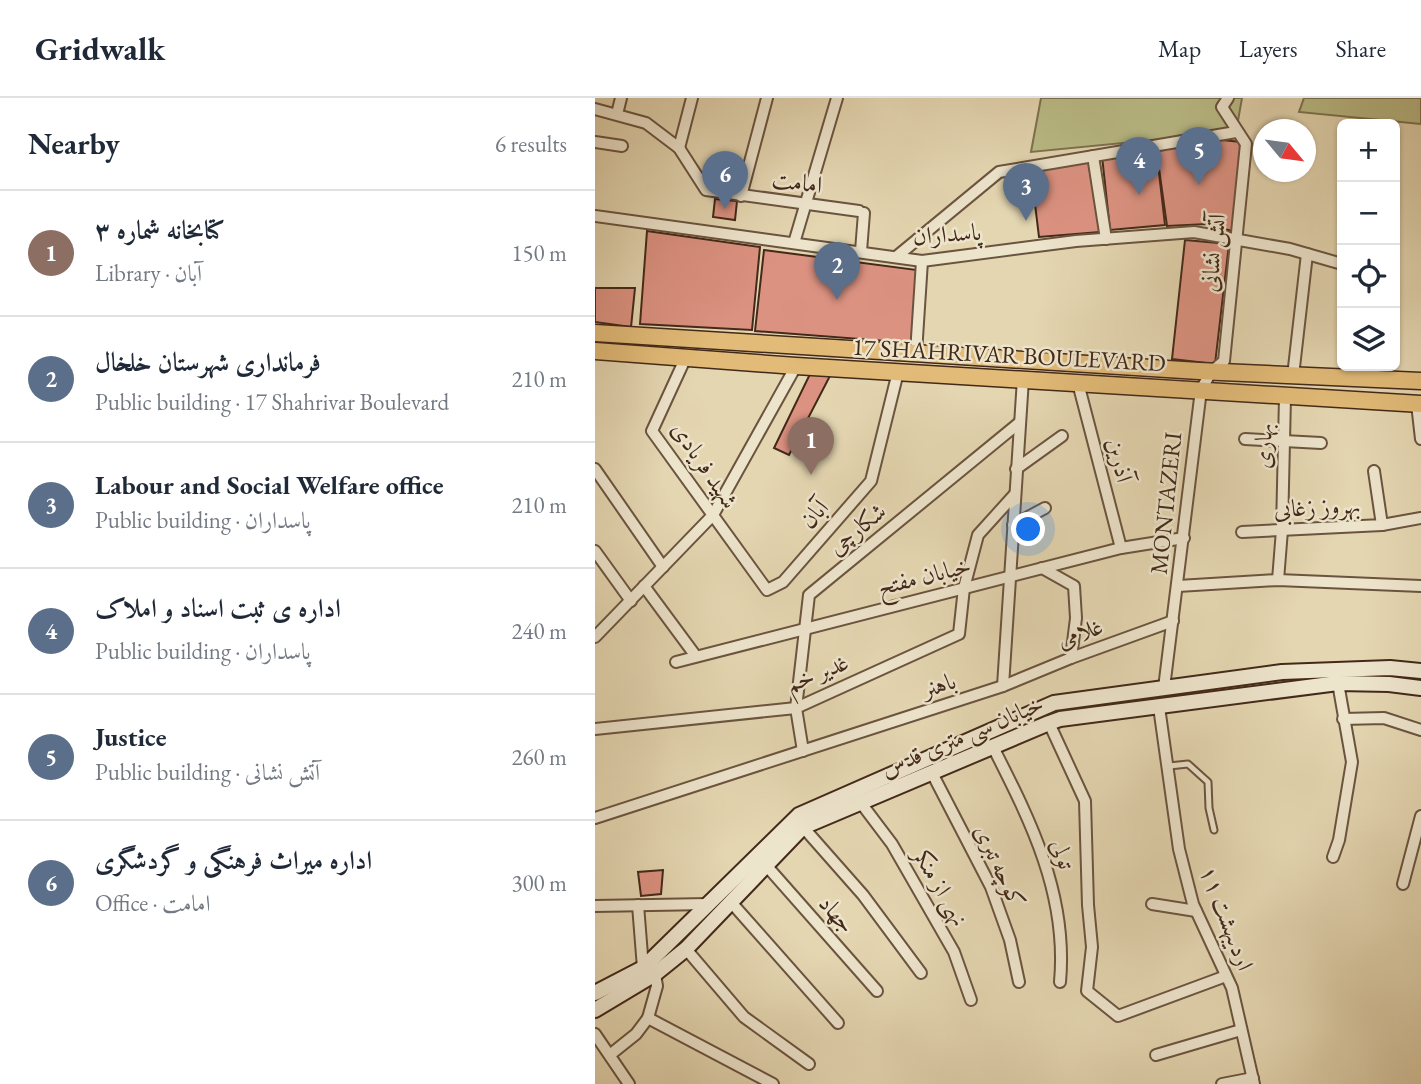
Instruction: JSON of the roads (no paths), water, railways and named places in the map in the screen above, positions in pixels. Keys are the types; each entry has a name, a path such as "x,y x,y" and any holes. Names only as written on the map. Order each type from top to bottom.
{"main road":[{"name":"17 SHAHRIVAR BOULEVARD","path":"595,333 1211,372 1293,376 1379,372 1421,381"},
{"name":"17 SHAHRIVAR BOULEVARD","path":"595,351 1419,404"},
{"path":"918,353 927,356 931,364 926,371 919,373"},
{"path":"1057,381 1030,375 1025,372 1025,368 1028,365 1063,362"},
{"name":"خیابان سی متری قدس","path":"595,993 649,971 708,904 799,815 1053,704 1282,671 1390,668 1421,671"},
{"path":"1282,671 1294,677 1295,682 1286,688"},
{"name":"خیابان سی متری قدس","path":"595,1010 649,971 686,949 803,827 1054,721 1338,683 1421,688"},
{"path":"1053,704 1054,721"}],"street":[{"path":"617,114 621,98"},
{"path":"679,148 692,98"},
{"path":"741,196 767,98"},
{"path":"794,243 837,98"},
{"name":"آتش نشانی","path":"1201,390 1211,372 1224,361 1246,144 1222,107 1228,98"},
{"name":"امامت","path":"595,109 646,123 679,148 706,190 862,212 861,251"},
{"path":"896,257 999,172 1236,132"},
{"path":"595,142 622,146"},
{"path":"1093,156 1106,239"},
{"name":"پاسداران","path":"595,216 922,261 1106,239 1193,232 1307,254 1337,263"},
{"path":"1293,376 1307,254"},
{"path":"918,353 922,261"},
{"name":"شهید فریادی","path":"685,356 652,431 767,590"},
{"path":"595,637 713,515 796,366"},
{"name":"آبان","path":"767,590 783,582 871,481 898,372"},
{"path":"1003,686 1023,379"},
{"name":"آذرین","path":"1078,383 1121,548"},
{"name":"MONTAZERI","path":"1164,688 1201,390"},
{"name":"بهاری","path":"1277,580 1282,530 1285,397"},
{"path":"1419,404 1421,439"},
{"name":"شکارچی","path":"803,751 796,708 809,595 1019,424"},
{"path":"1016,470 1062,436"},
{"path":"1245,439 1321,443"},
{"path":"595,469 663,567"},
{"name":"بهروز زغابی","path":"1242,532 1382,526 1374,471"},
{"path":"964,588 978,535 1015,494"},
{"path":"1013,525 1045,508"},
{"path":"1382,526 1421,518"},
{"name":"خیابان مفتح","path":"676,662 1121,548 1184,538"},
{"path":"595,551 631,601"},
{"path":"1042,568 1074,586 1076,618 1070,658"},
{"path":"1178,586 1277,580 1379,582 1421,586"},
{"path":"644,586 695,655"},
{"name":"غدیر خم","path":"595,729 796,708 959,634 964,588"},
{"name":"غلامی","path":"1003,686 1070,658 1173,621"},
{"path":"1333,857 1339,840 1352,762 1338,683"},
{"name":"باهنر","path":"595,818 1003,686"},
{"name":"۱۱ اردیبهشت","path":"1159,707 1179,849 1196,911 1231,988 1254,1081"},
{"path":"1343,719 1384,718 1421,730"},
{"path":"1054,721 1085,801 1092,947 1087,991 1118,1016 1226,976"},
{"name":"تولی","path":"993,747 1021,802 1052,887 1060,921 1060,982"},
{"name":"کوچه تبری","path":"932,772 991,887 1010,940 1019,982"},
{"name":"نهی از منکر","path":"861,803 892,844 954,952 971,1000"},
{"path":"1403,884 1421,816"},
{"path":"803,827 863,895 921,973"},
{"name":"جهاد","path":"765,864 877,991"},
{"path":"730,901 838,1023"},
{"path":"595,906 708,904"},
{"path":"1152,904 1196,911"},
{"path":"611,1054 636,1034 648,1018 657,986 649,971 638,905"},
{"path":"686,949 744,1017 809,1064"},
{"path":"648,1018 773,1084"},
{"path":"1156,1055 1241,1030"},
{"path":"595,1034 629,1084"},
{"path":"1222,1084 1254,1081"}],"lane":[{"path":"1169,766 1188,764 1208,782 1209,808 1214,831"}],"place":[{"name":"Justice","path":"1199,185"},
{"name":"اداره ی ثبت اسناد و املاک","path":"1139,195"},
{"name":"اداره میراث فرهنگی و گردشگری","path":"725,209"},
{"name":"Labour and Social Welfare office","path":"1026,221"},
{"name":"فرمانداری شهرستان خلخال","path":"837,300"},
{"name":"کتابخانه شماره ۳","path":"811,475"}]}
